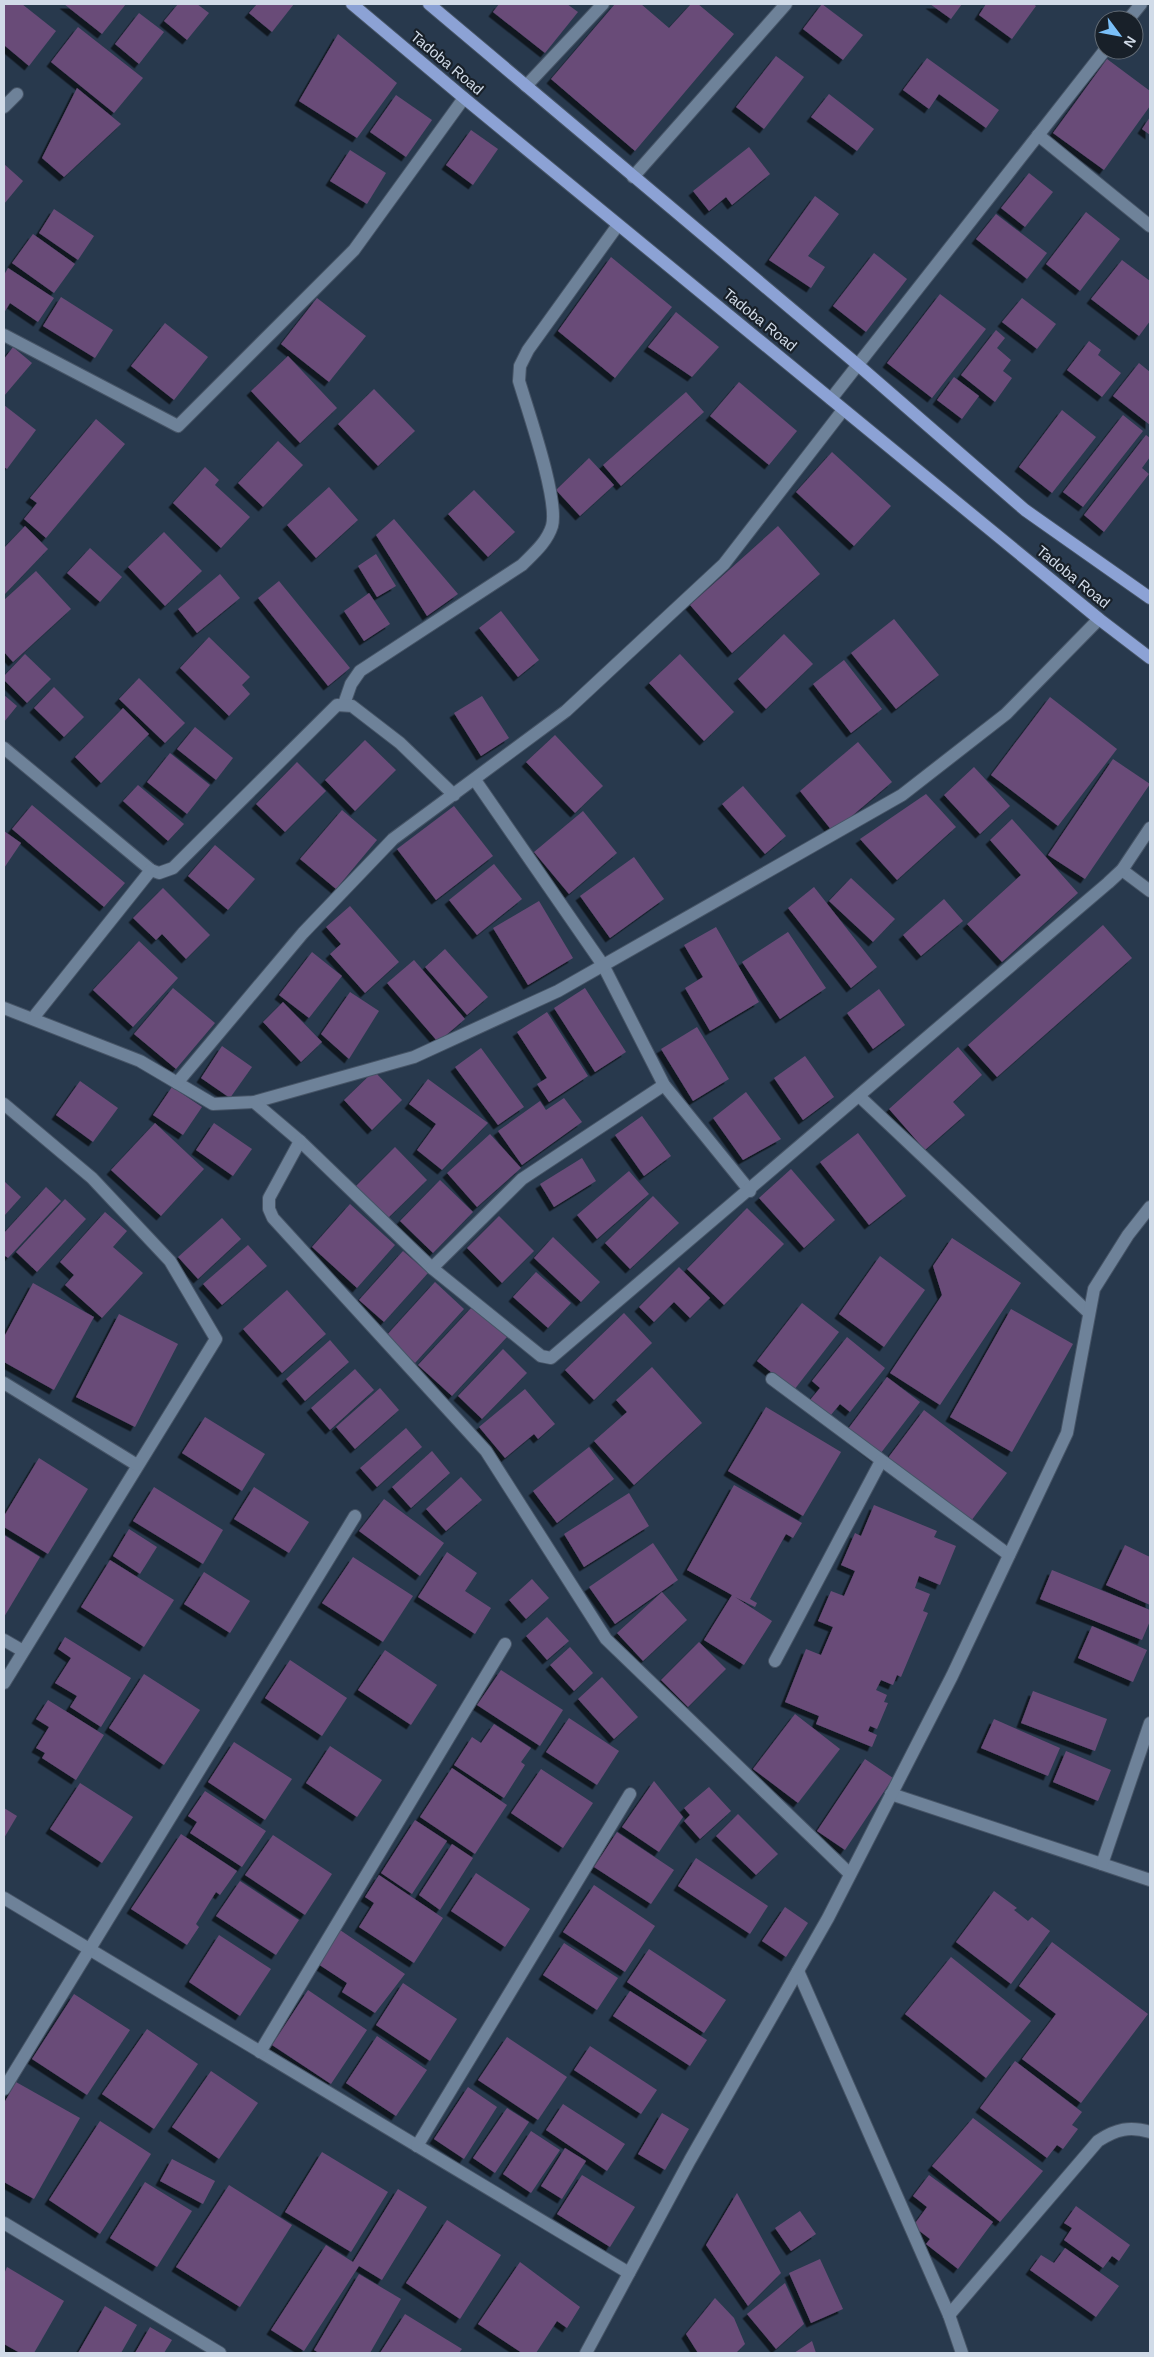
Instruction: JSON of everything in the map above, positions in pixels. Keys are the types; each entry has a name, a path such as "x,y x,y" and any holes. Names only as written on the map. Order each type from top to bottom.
{"main road":[{"name":"Tadoba Road","path":"352,4 843,410 1099,619 1150,658"},
{"name":"Tadoba Road","path":"429,4 858,365 1025,510 1150,598"}],"street":[{"path":"526,86 603,4"},
{"path":"633,177 786,4"},
{"path":"831,400 1097,60"},
{"path":"4,107 17,94"},
{"path":"4,335 178,426 354,250 464,98"},
{"path":"1038,135 1150,226"},
{"path":"344,704 351,684 360,671 522,564 542,546 552,526 553,502 519,381 520,366 528,350 618,225"},
{"path":"177,1083 303,933 393,839 566,711 724,564 843,410"},
{"path":"4,1008 140,1062 213,1104 254,1102 414,1057 558,991 902,795 1006,714 1099,619"},
{"path":"4,748 151,870 159,873 173,868 330,709 344,704 352,706 400,743 454,795"},
{"path":"475,780 603,965 664,1086 750,1191"},
{"path":"254,1102 300,1142 432,1268 541,1356 551,1358 860,1097 1122,870 1150,828"},
{"path":"33,1018 151,870"},
{"path":"1122,870 1150,891"},
{"path":"432,1268 522,1179 664,1086"},
{"path":"860,1097 1089,1313"},
{"path":"4,1104 92,1178 170,1261 216,1339 4,1683"},
{"path":"300,1142 270,1198 269,1209 273,1218 486,1451 606,1639 850,1874"},
{"path":"586,2353 690,2160 798,1971 952,1676 1067,1433 1094,1288 1128,1234 1150,1207"},
{"path":"772,1379 1009,1555"},
{"path":"4,1383 138,1465"},
{"path":"775,1661 881,1461"},
{"path":"4,2089 88,1948 355,1516"},
{"path":"4,1640 22,1651"},
{"path":"260,2052 505,1644"},
{"path":"1102,1864 1150,1723"},
{"path":"418,2146 630,1794"},
{"path":"892,1794 1150,1880"},
{"path":"4,1898 629,2273"},
{"path":"798,1971 949,2315 962,2353"},
{"path":"949,2315 1098,2141 1110,2133 1126,2128 1150,2132"},
{"path":"4,2222 220,2353"}],"building":[{"path":"4,4 22,4 56,31 29,66 4,45"},
{"path":"64,4 126,4 102,34"},
{"path":"178,4 197,4 209,13 187,40 164,21"},
{"path":"257,4 294,4 272,32 249,13"},
{"path":"499,4 567,4 578,12 545,53 493,12"},
{"path":"615,4 641,4 669,28 691,4 698,4 734,34 635,151 551,79"},
{"path":"822,4 863,35 843,60 803,29"},
{"path":"930,4 962,4 951,19"},
{"path":"986,4 1033,4 1036,6 1012,39 979,15"},
{"path":"139,13 164,32 139,64 115,44"},
{"path":"78,27 143,78 114,113 51,62"},
{"path":"338,34 397,83 357,138 299,101"},
{"path":"776,56 804,77 764,129 736,107"},
{"path":"927,58 999,110 986,128 939,94 929,109 903,90"},
{"path":"1106,60 1150,91 1150,106 1104,170 1053,133"},
{"path":"77,88 121,124 64,177 42,158"},
{"path":"829,94 874,129 857,151 811,117"},
{"path":"396,95 432,120 406,157 370,132"},
{"path":"1150,117 1150,135 1142,129"},
{"path":"471,130 498,149 473,185 446,165"},
{"path":"749,147 770,174 732,205 726,197 709,211 693,191"},
{"path":"350,150 386,173 367,204 330,181"},
{"path":"4,164 23,181 4,204"},
{"path":"1029,173 1053,192 1025,227 1001,208"},
{"path":"815,196 839,214 808,256 825,267 811,288 769,260"},
{"path":"54,209 94,236 78,260 39,233"},
{"path":"1086,212 1120,239 1080,291 1046,264"},
{"path":"996,214 1047,253 1027,279 976,239"},
{"path":"33,234 75,264 54,293 12,263"},
{"path":"874,253 907,279 866,332 833,306"},
{"path":"611,257 672,307 615,378 558,331"},
{"path":"1122,260 1150,281 1150,321 1139,336 1091,299"},
{"path":"8,268 54,298 38,322 10,303 4,313 4,275"},
{"path":"940,294 986,329 932,398 887,363"},
{"path":"61,297 113,330 95,358 43,326"},
{"path":"317,298 366,336 329,382 281,344"},
{"path":"1022,298 1056,324 1037,349 1002,322"},
{"path":"676,312 719,347 692,377 648,347"},
{"path":"165,323 208,357 174,400 131,366"},
{"path":"996,330 1005,338 997,348 1011,360 1003,371 1012,378 995,402 961,375"},
{"path":"1089,341 1101,350 1098,355 1121,373 1102,397 1067,370"},
{"path":"13,347 32,363 4,396 4,359"},
{"path":"288,356 337,408 300,443 251,391"},
{"path":"1139,363 1150,372 1150,425 1113,396"},
{"path":"954,377 979,396 962,419 937,400"},
{"path":"739,382 797,431 769,465 710,416"},
{"path":"374,389 415,431 378,466 338,424"},
{"path":"686,392 704,412 621,486 603,465"},
{"path":"4,405 36,430 7,469 4,467"},
{"path":"1062,410 1096,437 1052,493 1019,467"},
{"path":"1123,415 1143,431 1083,507 1063,492"},
{"path":"96,419 125,444 46,538 24,519 37,503 30,498"},
{"path":"1146,435 1150,438 1150,457 1142,468 1149,474 1104,532 1084,515"},
{"path":"278,441 303,465 263,507 238,483"},
{"path":"832,452 891,506 854,546 796,492"},
{"path":"589,458 614,485 580,516 556,490"},
{"path":"205,467 219,480 215,485 250,517 221,548 173,503"},
{"path":"329,487 358,520 316,558 287,525"},
{"path":"474,490 515,532 488,557 448,514"},
{"path":"394,519 458,594 427,616 376,535"},
{"path":"25,526 48,549 4,595 4,548"},
{"path":"778,526 820,574 732,653 690,605"},
{"path":"164,532 202,571 165,606 128,567"},
{"path":"90,548 122,577 100,602 67,573"},
{"path":"376,554 396,586 377,597 358,566"},
{"path":"36,571 71,609 13,662 4,652 4,600"},
{"path":"220,574 240,598 197,633 178,609"},
{"path":"279,581 350,668 328,686 258,598"},
{"path":"369,593 390,624 364,641 344,611"},
{"path":"501,611 539,660 518,677 479,628"},
{"path":"894,619 939,675 896,709 851,653"},
{"path":"784,634 813,664 766,709 738,679"},
{"path":"209,637 250,677 242,685 250,694 229,716 180,668"},
{"path":"25,654 51,679 27,703 4,680 4,676"},
{"path":"680,654 734,712 704,741 649,683"},
{"path":"844,660 882,709 851,733 813,684"},
{"path":"139,678 185,723 165,743 119,699"},
{"path":"54,687 84,717 64,737 34,708"},
{"path":"4,695 17,706 4,722"},
{"path":"482,696 509,738 481,756 454,713"},
{"path":"1050,697 1117,749 1058,826 991,775"},
{"path":"123,708 149,734 101,783 75,757"},
{"path":"195,727 233,758 216,780 177,749"},
{"path":"555,735 603,786 575,813 526,762"},
{"path":"365,740 396,770 355,811 325,780"},
{"path":"858,742 892,782 833,832 800,791"},
{"path":"170,753 210,785 187,814 147,782"},
{"path":"1113,759 1150,784 1085,879 1048,855"},
{"path":"297,762 326,791 285,832 256,804"},
{"path":"974,767 1010,806 980,834 944,795"},
{"path":"138,785 184,824 168,841 123,801"},
{"path":"743,786 786,836 765,854 722,804"},
{"path":"926,794 956,827 897,880 860,839"},
{"path":"32,805 125,883 104,907 12,829"},
{"path":"454,806 493,856 436,900 397,849"},
{"path":"342,810 377,840 336,889 300,859"},
{"path":"583,811 617,853 569,894 534,852"},
{"path":"1012,819 1078,893 1002,962 967,924 1021,875 990,840"},
{"path":"4,831 21,843 4,868"},
{"path":"215,845 255,879 228,910 188,876"},
{"path":"634,857 664,899 610,938 580,896"},
{"path":"494,864 522,899 477,935 449,900"},
{"path":"851,878 895,919 873,942 829,901"},
{"path":"814,887 877,967 851,988 788,908"},
{"path":"163,888 210,935 186,959 162,934 156,940 133,918"},
{"path":"944,899 963,921 921,956 903,935"},
{"path":"539,901 573,958 528,985 493,928"},
{"path":"350,906 399,962 365,993 330,954 341,944 326,927"},
{"path":"1103,925 1132,958 997,1077 968,1045"},
{"path":"716,927 759,1002 710,1031 685,988 703,977 684,945"},
{"path":"788,932 826,988 780,1019 742,962"},
{"path":"139,941 178,978 133,1027 93,990"},
{"path":"445,949 488,997 467,1015 425,967"},
{"path":"312,952 342,976 309,1018 279,995"},
{"path":"414,960 465,1019 438,1042 387,983"},
{"path":"173,988 215,1023 176,1069 134,1034"},
{"path":"585,988 626,1052 595,1072 554,1008"},
{"path":"879,989 905,1025 873,1049 847,1013"},
{"path":"350,992 379,1011 349,1059 321,1034"},
{"path":"283,1002 322,1042 301,1062 263,1022"},
{"path":"547,1012 588,1076 549,1102 537,1084 547,1078 517,1032"},
{"path":"697,1027 729,1079 693,1101 661,1049"},
{"path":"222,1046 252,1067 230,1098 201,1078"},
{"path":"958,1047 982,1075 953,1102 965,1115 925,1150 889,1109"},
{"path":"481,1048 524,1107 498,1125 455,1067"},
{"path":"805,1056 834,1097 803,1120 774,1078"},
{"path":"374,1071 402,1100 372,1130 344,1100"},
{"path":"428,1079 488,1123 442,1170 417,1150 436,1124 409,1104"},
{"path":"80,1081 118,1108 93,1142 56,1115"},
{"path":"172,1087 202,1107 183,1135 153,1115"},
{"path":"746,1092 781,1139 743,1160 713,1118"},
{"path":"564,1098 582,1122 522,1165 498,1131 540,1101 546,1110"},
{"path":"642,1116 671,1156 644,1176 615,1135"},
{"path":"155,1123 204,1169 161,1216 111,1170"},
{"path":"214,1123 252,1149 233,1176 196,1150"},
{"path":"858,1133 906,1196 869,1225 820,1162"},
{"path":"490,1134 521,1168 477,1207 447,1173"},
{"path":"395,1147 427,1180 387,1219 355,1187"},
{"path":"582,1158 596,1181 554,1207 540,1184"},
{"path":"791,1169 835,1220 804,1248 759,1198"},
{"path":"629,1171 649,1194 597,1239 577,1215"},
{"path":"440,1180 473,1212 433,1253 400,1221"},
{"path":"4,1181 21,1197 4,1216"},
{"path":"46,1187 61,1201 8,1258 4,1255 4,1233"},
{"path":"653,1196 679,1223 630,1269 605,1243"},
{"path":"65,1199 86,1219 37,1272 16,1252"},
{"path":"350,1204 395,1245 357,1288 312,1247"},
{"path":"747,1208 784,1244 724,1305 687,1269"},
{"path":"105,1212 127,1231 113,1247 143,1273 102,1318 65,1285 74,1275 60,1262"},
{"path":"499,1216 534,1251 502,1283 467,1248"},
{"path":"222,1218 241,1239 198,1279 178,1257"},
{"path":"553,1237 600,1282 581,1302 534,1258"},
{"path":"952,1238 1021,1283 940,1405 890,1373 942,1295 933,1266"},
{"path":"248,1245 267,1266 222,1305 203,1284"},
{"path":"403,1251 428,1273 384,1322 359,1300"},
{"path":"880,1256 925,1290 884,1347 839,1314"},
{"path":"679,1267 710,1298 690,1318 674,1302 654,1322 639,1307"},
{"path":"536,1272 571,1303 548,1328 513,1297"},
{"path":"435,1282 464,1309 415,1363 386,1336"},
{"path":"33,1283 94,1317 54,1390 4,1362 4,1337"},
{"path":"287,1290 326,1334 282,1373 243,1329"},
{"path":"802,1303 839,1332 794,1390 757,1361"},
{"path":"473,1306 507,1337 452,1396 418,1365"},
{"path":"1011,1309 1073,1344 1012,1452 950,1417"},
{"path":"624,1313 652,1343 594,1400 565,1370"},
{"path":"119,1314 178,1344 135,1427 76,1397"},
{"path":"847,1337 885,1368 850,1412 840,1404 830,1416 810,1400 820,1388 812,1381"},
{"path":"330,1340 349,1362 305,1401 286,1379"},
{"path":"503,1349 527,1373 482,1419 458,1396"},
{"path":"652,1367 702,1423 634,1485 594,1441 627,1412 616,1400"},
{"path":"355,1369 374,1390 330,1430 311,1408"},
{"path":"887,1377 920,1402 877,1458 845,1433"},
{"path":"380,1388 399,1410 355,1449 336,1427"},
{"path":"525,1389 555,1424 538,1439 534,1434 505,1458 479,1427"},
{"path":"766,1407 841,1452 803,1516 728,1471"},
{"path":"924,1410 1007,1473 971,1521 888,1458"},
{"path":"205,1417 265,1454 242,1491 182,1453"},
{"path":"406,1428 422,1447 377,1487 360,1468"},
{"path":"589,1447 614,1479 557,1523 533,1491"},
{"path":"432,1451 450,1473 411,1508 392,1487"},
{"path":"39,1458 88,1489 48,1554 4,1527 4,1516"},
{"path":"461,1477 482,1500 446,1531 426,1509"},
{"path":"734,1485 802,1523 793,1538 786,1534 750,1599 757,1603 755,1607 735,1597 772,1621 744,1665 704,1640 732,1595 687,1570"},
{"path":"154,1487 223,1530 203,1564 133,1521"},
{"path":"254,1487 309,1522 289,1553 234,1519"},
{"path":"629,1493 649,1526 584,1567 564,1534"},
{"path":"384,1499 444,1543 420,1576 359,1531"},
{"path":"874,1505 937,1531 934,1537 956,1546 940,1585 919,1576 915,1588 930,1594 923,1611 928,1613 901,1677 897,1675 893,1685 881,1680 876,1690 887,1695 884,1702 888,1703 877,1729 870,1726 868,1731 877,1735 872,1747 816,1724 819,1716 785,1702 806,1649 821,1655 833,1627 818,1621 831,1591 844,1596 855,1571 841,1565 855,1533 861,1536"},
{"path":"129,1529 157,1547 140,1574 113,1556"},
{"path":"4,1535 40,1557 4,1617"},
{"path":"653,1543 678,1580 615,1624 589,1587"},
{"path":"1125,1545 1150,1557 1150,1605 1106,1585"},
{"path":"447,1552 477,1573 465,1591 491,1608 475,1634 418,1597"},
{"path":"353,1557 413,1596 383,1642 322,1603"},
{"path":"110,1560 174,1600 144,1647 81,1607"},
{"path":"1052,1570 1150,1610 1150,1621 1142,1640 1040,1599"},
{"path":"204,1572 250,1601 230,1633 184,1604"},
{"path":"532,1579 549,1598 526,1619 509,1600"},
{"path":"662,1592 687,1620 643,1661 617,1633"},
{"path":"547,1617 569,1641 547,1660 526,1636"},
{"path":"1092,1626 1147,1650 1133,1682 1078,1658"},
{"path":"65,1637 131,1678 101,1727 70,1707 77,1696 55,1683 71,1658 58,1649"},
{"path":"699,1642 726,1669 688,1707 661,1680"},
{"path":"570,1647 593,1673 574,1691 550,1665"},
{"path":"385,1650 437,1685 411,1725 358,1690"},
{"path":"290,1660 347,1698 322,1736 265,1698"},
{"path":"501,1670 563,1710 540,1746 477,1705"},
{"path":"144,1674 200,1710 164,1765 109,1728"},
{"path":"602,1677 638,1717 614,1739 578,1699"},
{"path":"1033,1691 1107,1719 1095,1751 1021,1723"},
{"path":"48,1700 104,1735 76,1780 42,1758 45,1753 36,1748 49,1727 36,1719"},
{"path":"795,1714 840,1749 798,1803 753,1769"},
{"path":"569,1718 619,1751 597,1785 546,1752"},
{"path":"994,1719 1060,1748 1048,1776 981,1748"},
{"path":"494,1724 531,1748 521,1762 525,1765 504,1798 454,1765 472,1737 481,1743"},
{"path":"234,1742 292,1779 265,1820 208,1782"},
{"path":"330,1746 382,1780 357,1817 306,1783"},
{"path":"1066,1751 1111,1770 1098,1801 1053,1782"},
{"path":"865,1759 893,1778 845,1850 817,1831"},
{"path":"452,1768 507,1805 475,1854 420,1817"},
{"path":"541,1769 593,1803 563,1848 511,1813"},
{"path":"654,1781 683,1817 659,1852 622,1827"},
{"path":"80,1783 133,1817 102,1863 50,1829"},
{"path":"709,1787 731,1811 700,1839 684,1821 690,1815 684,1808"},
{"path":"205,1791 266,1831 242,1867 190,1833 197,1822 188,1816"},
{"path":"4,1808 17,1816 4,1838"},
{"path":"738,1814 778,1854 756,1875 716,1836"},
{"path":"415,1820 447,1841 412,1894 381,1873"},
{"path":"617,1832 674,1870 651,1904 594,1867"},
{"path":"181,1834 237,1871 220,1895 216,1892 196,1924 199,1927 187,1945 131,1909"},
{"path":"273,1835 332,1874 305,1915 245,1875"},
{"path":"452,1844 473,1858 440,1910 419,1895"},
{"path":"696,1858 768,1906 750,1934 678,1886"},
{"path":"476,1873 530,1909 505,1947 451,1911"},
{"path":"379,1875 443,1918 414,1963 359,1927 374,1903 365,1897"},
{"path":"240,1881 299,1920 276,1955 216,1916"},
{"path":"594,1885 655,1926 625,1972 563,1932"},
{"path":"994,1891 1017,1908 1014,1910 1028,1921 1032,1917 1050,1931 1011,1984 956,1942"},
{"path":"785,1907 808,1923 786,1957 762,1941"},
{"path":"340,1930 405,1974 375,2013 342,1992 347,1983 318,1964"},
{"path":"219,1935 271,1969 240,2016 189,1982"},
{"path":"1052,1942 1148,2014 1081,2103 1022,2059 1056,2014 1019,1986"},
{"path":"564,1943 618,1978 597,2010 543,1975"},
{"path":"649,1949 726,2000 704,2033 627,1982"},
{"path":"951,1957 1031,2021 986,2078 905,2014"},
{"path":"403,1983 457,2019 430,2061 376,2025"},
{"path":"308,1990 367,2030 331,2084 272,2045"},
{"path":"630,1991 707,2040 690,2066 613,2016"},
{"path":"74,1994 130,2030 87,2095 32,2059"},
{"path":"147,2029 198,2064 154,2129 102,2094"},
{"path":"377,2036 427,2070 396,2116 346,2083"},
{"path":"507,2037 567,2077 538,2120 478,2080"},
{"path":"590,2046 657,2090 641,2114 574,2070"},
{"path":"1015,2061 1082,2112 1072,2125 1078,2129 1063,2149 1057,2145 1047,2158 980,2108"},
{"path":"211,2071 258,2103 219,2159 172,2127"},
{"path":"16,2082 80,2118 34,2199 4,2182 4,2103"},
{"path":"468,2087 497,2107 464,2159 434,2139"},
{"path":"563,2104 625,2144 607,2171 546,2130"},
{"path":"507,2108 529,2122 495,2173 473,2158"},
{"path":"662,2113 689,2129 665,2170 638,2154"},
{"path":"973,2118 1043,2171 1000,2222 932,2166"},
{"path":"100,2121 151,2154 100,2234 49,2200"},
{"path":"531,2131 560,2150 531,2193 503,2174"},
{"path":"565,2148 586,2161 562,2199 541,2186"},
{"path":"322,2152 388,2192 351,2252 285,2212"},
{"path":"172,2159 215,2181 203,2204 160,2181"},
{"path":"582,2175 635,2207 610,2247 557,2214"},
{"path":"929,2175 993,2222 958,2269 926,2244 930,2239 913,2226 927,2207 913,2196"},
{"path":"145,2182 192,2211 157,2267 110,2238"},
{"path":"229,2185 292,2225 240,2307 176,2267"},
{"path":"398,2189 427,2207 382,2280 359,2266 304,2351 271,2330 326,2245 353,2262"},
{"path":"737,2193 781,2273 748,2306 706,2245"},
{"path":"1076,2206 1130,2245 1119,2261 1112,2256 1103,2268 1064,2240 1072,2228 1064,2223"},
{"path":"800,2211 816,2234 791,2251 775,2228"},
{"path":"447,2220 501,2255 460,2319 406,2283"},
{"path":"1065,2248 1119,2286 1096,2317 1030,2270 1041,2255 1054,2263"},
{"path":"820,2259 843,2309 811,2323 789,2273"},
{"path":"520,2262 580,2307 567,2328 557,2321 536,2353 522,2353 478,2324"},
{"path":"7,2267 64,2301 34,2353 20,2353 4,2344 4,2274"},
{"path":"359,2274 401,2299 370,2353 319,2353 314,2350"},
{"path":"785,2283 804,2324 776,2349 747,2314"},
{"path":"715,2298 734,2318 745,2344 736,2353 698,2353 686,2334"},
{"path":"105,2306 137,2325 121,2353 78,2353"},
{"path":"405,2314 462,2349 459,2353 380,2353"},
{"path":"150,2327 172,2340 164,2353 135,2353"},
{"path":"812,2341 816,2353 794,2353"}]}
